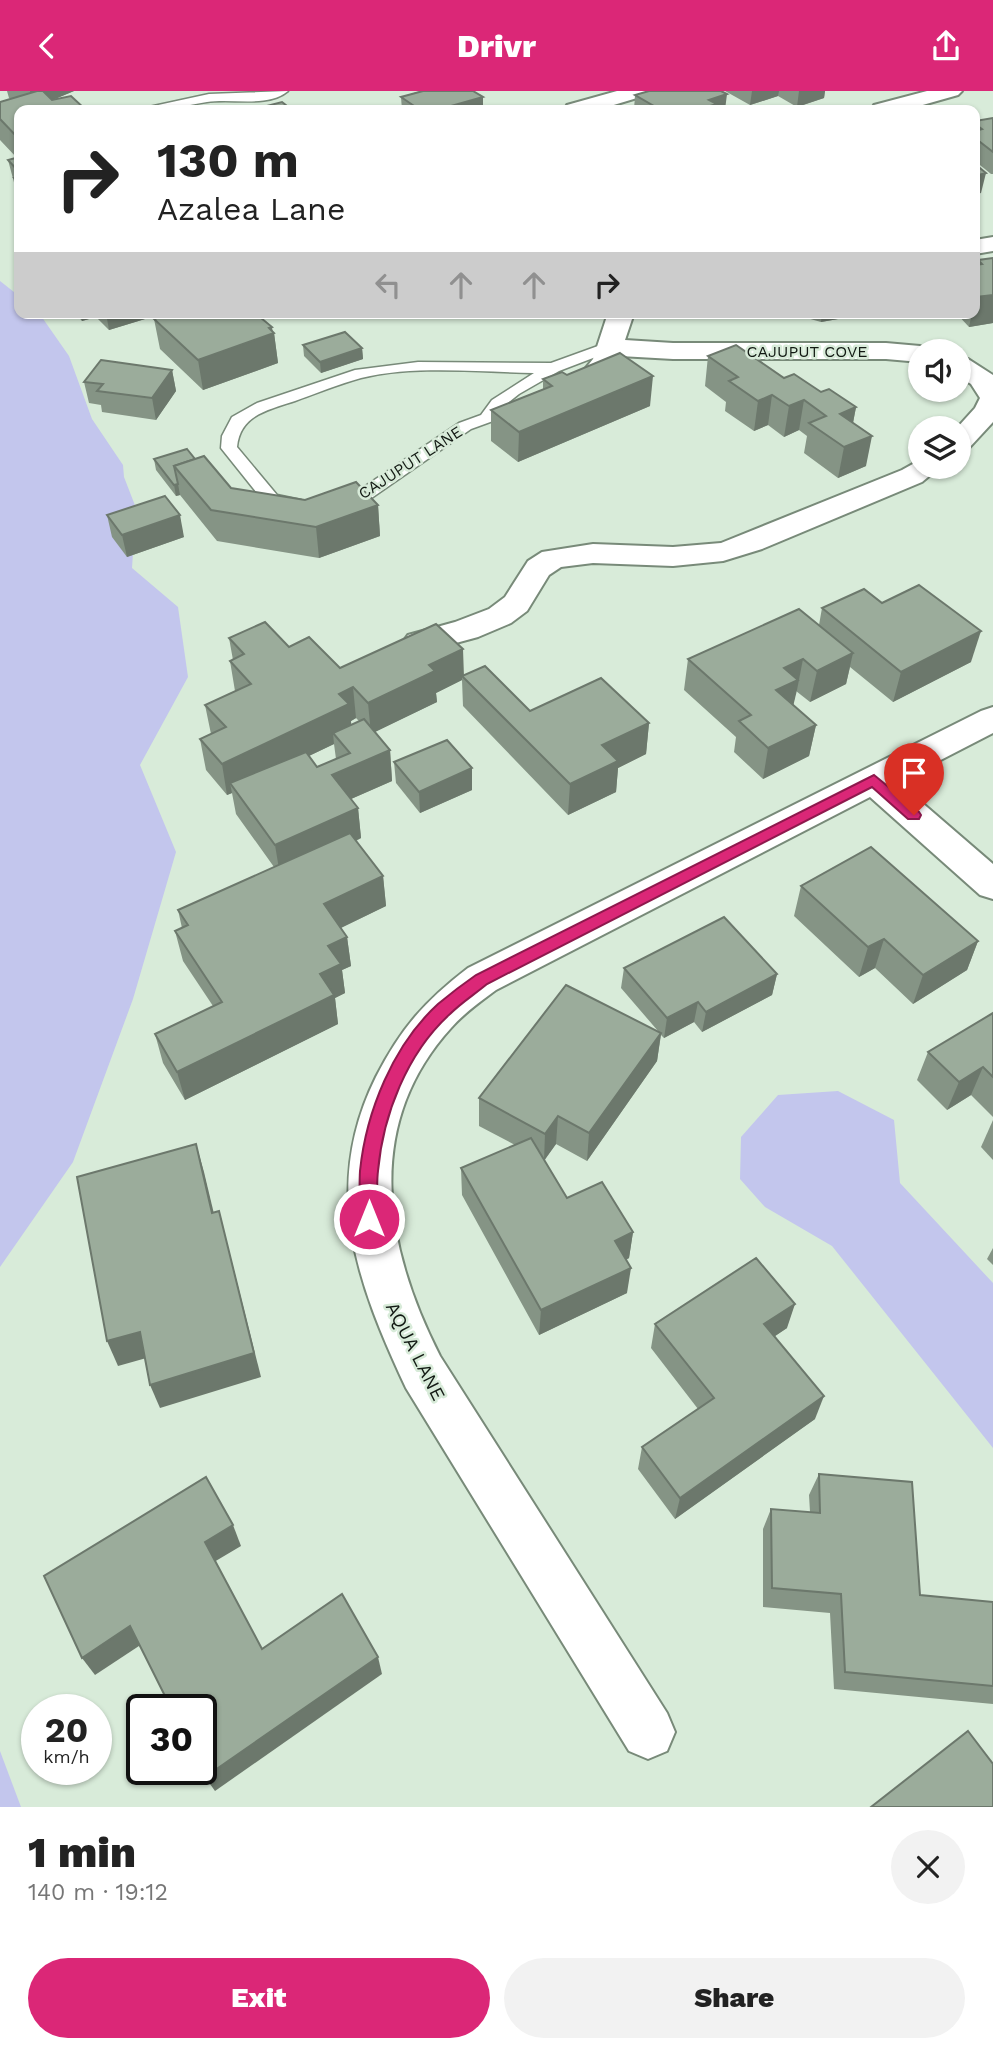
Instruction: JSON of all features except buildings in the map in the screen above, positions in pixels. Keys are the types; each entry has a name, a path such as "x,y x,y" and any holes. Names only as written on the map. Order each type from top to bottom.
{"street":[{"path":"592,105 640,91"},
{"path":"900,105 951,91"},
{"path":"577,393 605,362 619,319"},
{"name":"CAJUPUT COVE","path":"609,347 673,351 908,353"},
{"path":"971,372 982,379 993,399 988,411 971,429"},
{"name":"CAJUPUT LANE","path":"487,418 537,408"},
{"path":"419,642 503,615 512,609 525,593 530,578 540,566 550,560 623,553 691,556 715,554 745,545 908,477"},
{"name":"AQUA LANE","path":"648,1732 423,1373 397,1323 379,1271 369,1219 369,1171 377,1129 390,1086 413,1047 442,1010 482,979 993,719"},
{"path":"874,781 993,885"}],"lane":[{"path":"170,105 209,98 265,96 282,91"},
{"path":"487,418 498,403 513,391 553,368 609,347"},
{"name":"CAJUPUT LANE","path":"487,418 465,426 364,495 349,501 289,504 271,499 229,448 230,436 238,420 263,407 361,373 418,367 553,368"}],"water":[{"path":"0,281 14,292 14,319 43,319 69,356 92,419 123,465 124,477 136,508 132,568 178,607 188,677 140,765 176,852 133,999 73,1162 0,1267"},
{"path":"838,1091 894,1120 900,1183 993,1283 993,1448 832,1246 765,1207 740,1179 741,1137 778,1095"},
{"path":"0,1751 21,1807 0,1807"}],"route":[{"path":"369,1219 369,1171 377,1129 390,1086 413,1047 442,1010 482,979 874,781 914,815"}]}
